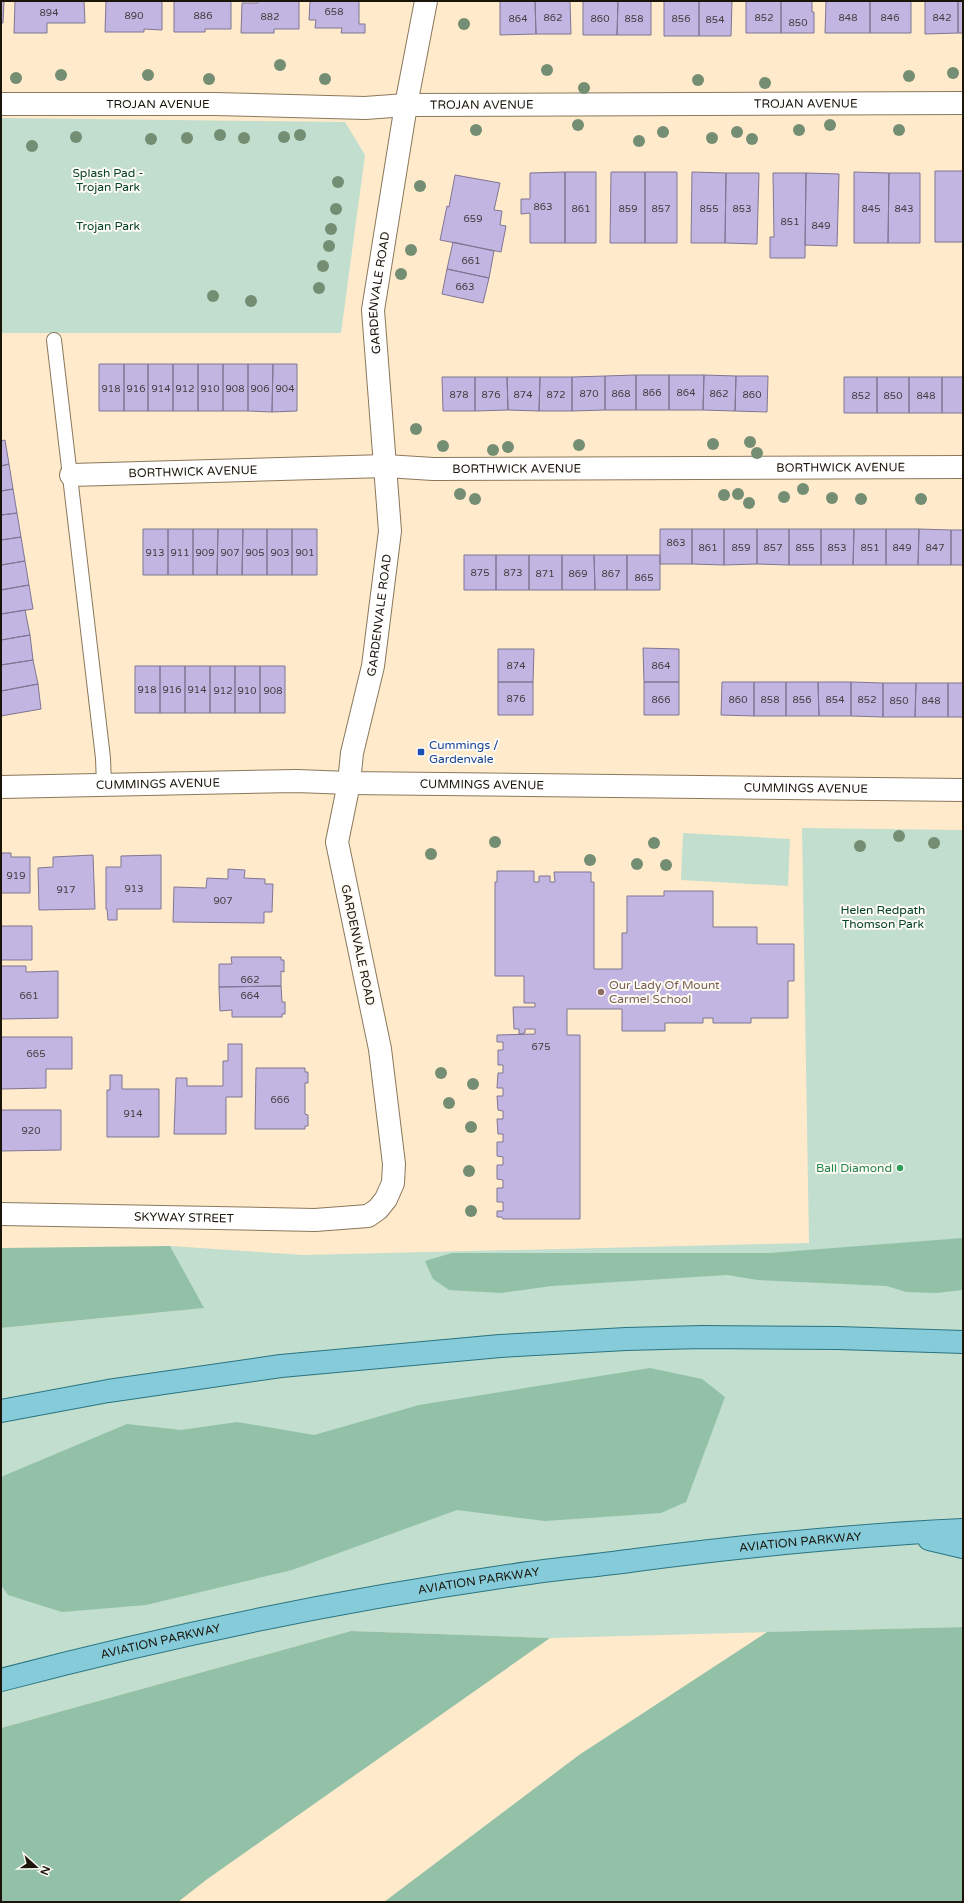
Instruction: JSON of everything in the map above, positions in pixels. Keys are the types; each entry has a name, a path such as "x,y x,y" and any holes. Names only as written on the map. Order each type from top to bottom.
{"main road":[{"path":"1,1411 108,1391 280,1366 500,1346 626,1339 702,1337 838,1338 963,1342"},
{"name":"AVIATION PARKWAY","path":"1,1680 228,1625 326,1606 530,1572 745,1547 905,1533 963,1530"},
{"path":"905,1533 963,1547"}],"street":[{"name":"GARDENVALE ROAD","path":"368,1216 378,1209 386,1199 393,1183 394,1164 380,1048 337,842 349,783 352,753 373,666 389,539 386,466 373,310 406,105 426,1"},
{"name":"TROJAN AVENUE","path":"1,104 214,104 365,108 406,105 963,104"},
{"name":"BORTHWICK AVENUE","path":"71,475 386,466 433,469 963,467"},
{"name":"CUMMINGS AVENUE","path":"1,787 296,781 349,783 963,790"},
{"name":"SKYWAY STREET","path":"1,1214 315,1220 368,1216"}],"lane":[{"path":"54,340 103,758 104,784"}],"green space":[{"name":"Trojan Park","path":"1,118 345,122 365,155 341,333 1,333"},
{"name":"Helen Redpath Thomson Park","path":"802,828 963,830 963,1627 550,1638 351,1631 1,1728 1,1328 203,1308 170,1246 303,1255 809,1243"},
{"path":"683,833 790,839 788,886 681,880"},
{"path":"963,1238 963,1290 936,1293 906,1292 887,1286 758,1280 727,1275 552,1286 501,1293 449,1290 433,1279 425,1261 452,1253 769,1253"},
{"path":"170,1246 204,1308 1,1328 1,1248"},
{"path":"650,1368 702,1379 725,1397 686,1502 661,1513 545,1521 457,1510 292,1570 146,1605 62,1612 8,1595 1,1585 1,1479 3,1476 127,1424 181,1430 237,1422 314,1435 419,1405"},
{"path":"963,1627 963,1902 384,1902 579,1755 767,1632"},
{"path":"351,1631 550,1638 206,1880 178,1902 1,1902 1,1728"}],"building":[{"path":"1,1 4,1 3,23 1,23"},
{"path":"15,1 84,1 85,23 47,23 47,33 14,33"},
{"path":"106,1 162,1 162,30 144,29 144,32 105,32"},
{"path":"174,1 231,1 231,29 205,29 205,32 174,32"},
{"path":"258,1 299,1 299,29 274,29 274,33 241,33 242,3 258,3"},
{"path":"310,1 359,1 359,24 365,24 365,33 341,33 342,28 315,28 316,20 309,20"},
{"path":"500,1 535,1 536,34 500,35"},
{"path":"535,1 570,1 571,34 536,34"},
{"path":"583,1 618,1 617,35 583,35"},
{"path":"618,1 651,1 651,35 617,35"},
{"path":"664,1 699,1 699,36 664,36"},
{"path":"699,1 732,1 731,36 699,36"},
{"path":"746,1 781,1 781,33 746,33"},
{"path":"781,1 812,1 812,12 814,12 814,33 781,33"},
{"path":"826,1 870,1 870,33 825,33"},
{"path":"870,1 911,1 911,33 870,33"},
{"path":"925,1 958,1 958,33 925,34"},
{"path":"958,1 963,1 963,33 958,33"},
{"path":"935,171 963,171 963,242 935,242"},
{"path":"565,172 565,243 530,243 530,213 521,214 521,199 530,199 530,173"},
{"path":"565,172 596,172 596,243 565,243"},
{"path":"611,172 645,172 645,243 610,243"},
{"path":"645,172 677,172 677,243 645,243"},
{"path":"692,172 726,173 725,243 691,243"},
{"path":"854,172 889,173 888,243 854,243"},
{"path":"726,173 759,173 757,244 725,243"},
{"path":"773,173 806,173 805,258 770,258 770,237 774,237"},
{"path":"806,173 839,174 837,246 805,245"},
{"path":"889,173 920,173 920,243 888,243"},
{"path":"455,175 500,183 494,210 502,211 500,225 506,226 501,252 440,240 447,206 449,207"},
{"path":"453,242 494,251 489,278 447,269"},
{"path":"447,269 489,278 483,303 442,294"},
{"path":"99,364 124,364 124,411 99,411"},
{"path":"124,364 148,364 148,411 124,411"},
{"path":"148,364 173,364 173,411 148,411"},
{"path":"173,364 198,364 198,411 173,411"},
{"path":"198,364 223,364 223,411 198,411"},
{"path":"223,364 248,364 248,411 223,411"},
{"path":"248,364 273,364 272,412 248,411"},
{"path":"273,364 297,364 297,411 272,412"},
{"path":"636,375 669,375 669,410 636,410"},
{"path":"636,375 636,410 605,410 605,376"},
{"path":"669,375 704,375 703,410 669,410"},
{"path":"704,375 736,376 735,411 703,410"},
{"path":"605,376 605,410 572,411 572,377"},
{"path":"736,376 768,376 767,412 735,411"},
{"path":"442,377 475,377 475,411 443,411"},
{"path":"475,377 507,377 508,410 475,411"},
{"path":"507,377 540,377 539,411 508,410"},
{"path":"540,377 572,377 572,411 539,411"},
{"path":"844,377 877,377 877,413 844,413"},
{"path":"877,377 909,377 909,413 877,413"},
{"path":"909,377 942,377 942,413 909,413"},
{"path":"942,377 963,377 963,413 942,413"},
{"path":"5,440 9,464 1,466 1,441"},
{"path":"9,464 13,489 1,491 1,466"},
{"path":"13,489 17,513 1,515 1,491"},
{"path":"17,513 21,537 1,540 1,515"},
{"path":"143,529 168,529 168,575 143,575"},
{"path":"168,529 193,529 193,575 168,575"},
{"path":"193,529 218,529 217,575 193,575"},
{"path":"218,529 243,529 242,575 217,575"},
{"path":"243,529 267,529 267,575 242,575"},
{"path":"267,529 292,529 292,575 267,575"},
{"path":"292,529 317,529 317,575 292,575"},
{"path":"660,529 692,529 692,564 660,564"},
{"path":"692,529 724,529 724,565 692,564"},
{"path":"724,529 757,529 757,564 724,565"},
{"path":"757,529 789,529 789,565 757,564"},
{"path":"789,529 821,529 821,565 789,565"},
{"path":"821,529 854,529 853,565 821,565"},
{"path":"854,529 886,529 886,565 853,565"},
{"path":"886,529 919,529 918,565 886,565"},
{"path":"919,529 951,530 951,565 918,565"},
{"path":"951,530 963,530 963,565 951,565"},
{"path":"21,537 25,561 1,565 1,540"},
{"path":"464,555 496,555 496,590 464,590"},
{"path":"496,555 529,555 529,590 496,590"},
{"path":"529,555 562,555 562,590 529,590"},
{"path":"562,555 594,555 595,590 562,590"},
{"path":"594,555 627,555 627,590 595,590"},
{"path":"627,555 660,555 660,590 627,590"},
{"path":"25,561 29,585 1,590 1,565"},
{"path":"29,585 33,609 1,614 1,590"},
{"path":"25,610 30,635 1,640 1,614"},
{"path":"30,635 33,660 1,665 1,640"},
{"path":"643,648 679,649 679,682 644,682"},
{"path":"498,649 534,649 533,682 498,682"},
{"path":"33,660 38,684 1,691 1,665"},
{"path":"135,666 160,666 160,713 135,713"},
{"path":"160,666 185,666 185,713 160,713"},
{"path":"185,666 210,666 210,713 185,713"},
{"path":"210,666 235,666 235,713 210,713"},
{"path":"235,666 260,666 260,713 235,713"},
{"path":"260,666 285,666 285,713 260,713"},
{"path":"498,682 533,682 533,715 498,715"},
{"path":"644,682 679,682 679,715 644,715"},
{"path":"722,682 754,682 754,716 721,715"},
{"path":"754,682 786,682 786,716 754,716"},
{"path":"786,682 818,682 819,716 786,716"},
{"path":"818,682 851,682 851,716 819,716"},
{"path":"851,682 883,683 883,717 851,716"},
{"path":"883,683 916,683 915,717 883,717"},
{"path":"916,683 948,683 948,717 915,717"},
{"path":"948,683 963,683 963,717 948,717"},
{"path":"38,684 41,709 1,716 1,691"},
{"path":"1,853 11,853 11,857 30,857 30,893 1,893"},
{"path":"93,855 95,909 39,910 38,868 53,867 53,857"},
{"path":"161,855 161,909 117,909 117,920 108,920 106,909 106,867 121,867 121,856"},
{"path":"228,869 245,870 244,878 265,879 265,884 273,884 272,912 264,912 264,923 173,922 174,887 206,888 207,878 228,879"},
{"path":"497,871 534,871 534,882 539,882 539,876 550,876 550,882 555,882 554,872 591,872 591,882 594,882 594,969 622,969 622,933 627,933 627,896 664,896 664,891 713,891 713,927 757,927 757,944 794,944 794,981 788,981 788,1018 751,1018 751,1023 713,1023 713,1018 703,1018 703,1023 665,1023 665,1031 622,1031 622,1009 567,1009 567,1035 580,1035 580,1219 503,1219 502,1217 497,1217 497,1211 503,1211 503,1202 497,1202 497,1188 503,1188 503,1180 497,1179 497,1165 503,1165 503,1157 497,1156 497,1142 503,1142 503,1134 498,1134 497,1119 503,1119 503,1111 498,1110 497,1096 503,1096 503,1088 497,1088 498,1073 503,1073 503,1065 498,1065 498,1050 503,1050 503,1042 497,1042 497,1035 535,1034 535,1029 525,1029 525,1033 519,1034 519,1029 514,1029 513,1007 535,1007 535,1003 524,1003 524,976 495,976 495,882 497,882"},
{"path":"1,926 32,926 32,960 1,960"},
{"path":"231,957 281,957 281,960 284,960 284,972 281,971 281,986 219,987 219,964 232,964"},
{"path":"1,966 26,966 26,972 58,971 58,1018 1,1019"},
{"path":"281,986 282,1002 285,1002 285,1014 282,1014 282,1017 232,1017 232,1010 220,1011 219,987"},
{"path":"1,1037 72,1037 72,1069 46,1069 46,1088 1,1089"},
{"path":"228,1044 242,1044 242,1097 226,1097 226,1134 174,1134 176,1078 187,1078 187,1086 223,1086 223,1061 228,1061"},
{"path":"256,1068 305,1068 305,1072 308,1072 308,1083 305,1083 305,1114 308,1115 308,1126 305,1126 305,1129 255,1129"},
{"path":"110,1075 122,1075 122,1089 159,1089 159,1137 107,1137 107,1090 110,1090"},
{"path":"1,1110 61,1110 61,1150 1,1151"}],"place":[{"name":"Cummings / Gardenvale","path":"421,752"},
{"name":"Our Lady Of Mount Carmel School","path":"601,992"},
{"name":"Ball Diamond","path":"900,1168"}],"park label":[{"name":"Splash Pad - Trojan Park","path":"108,180"}]}
